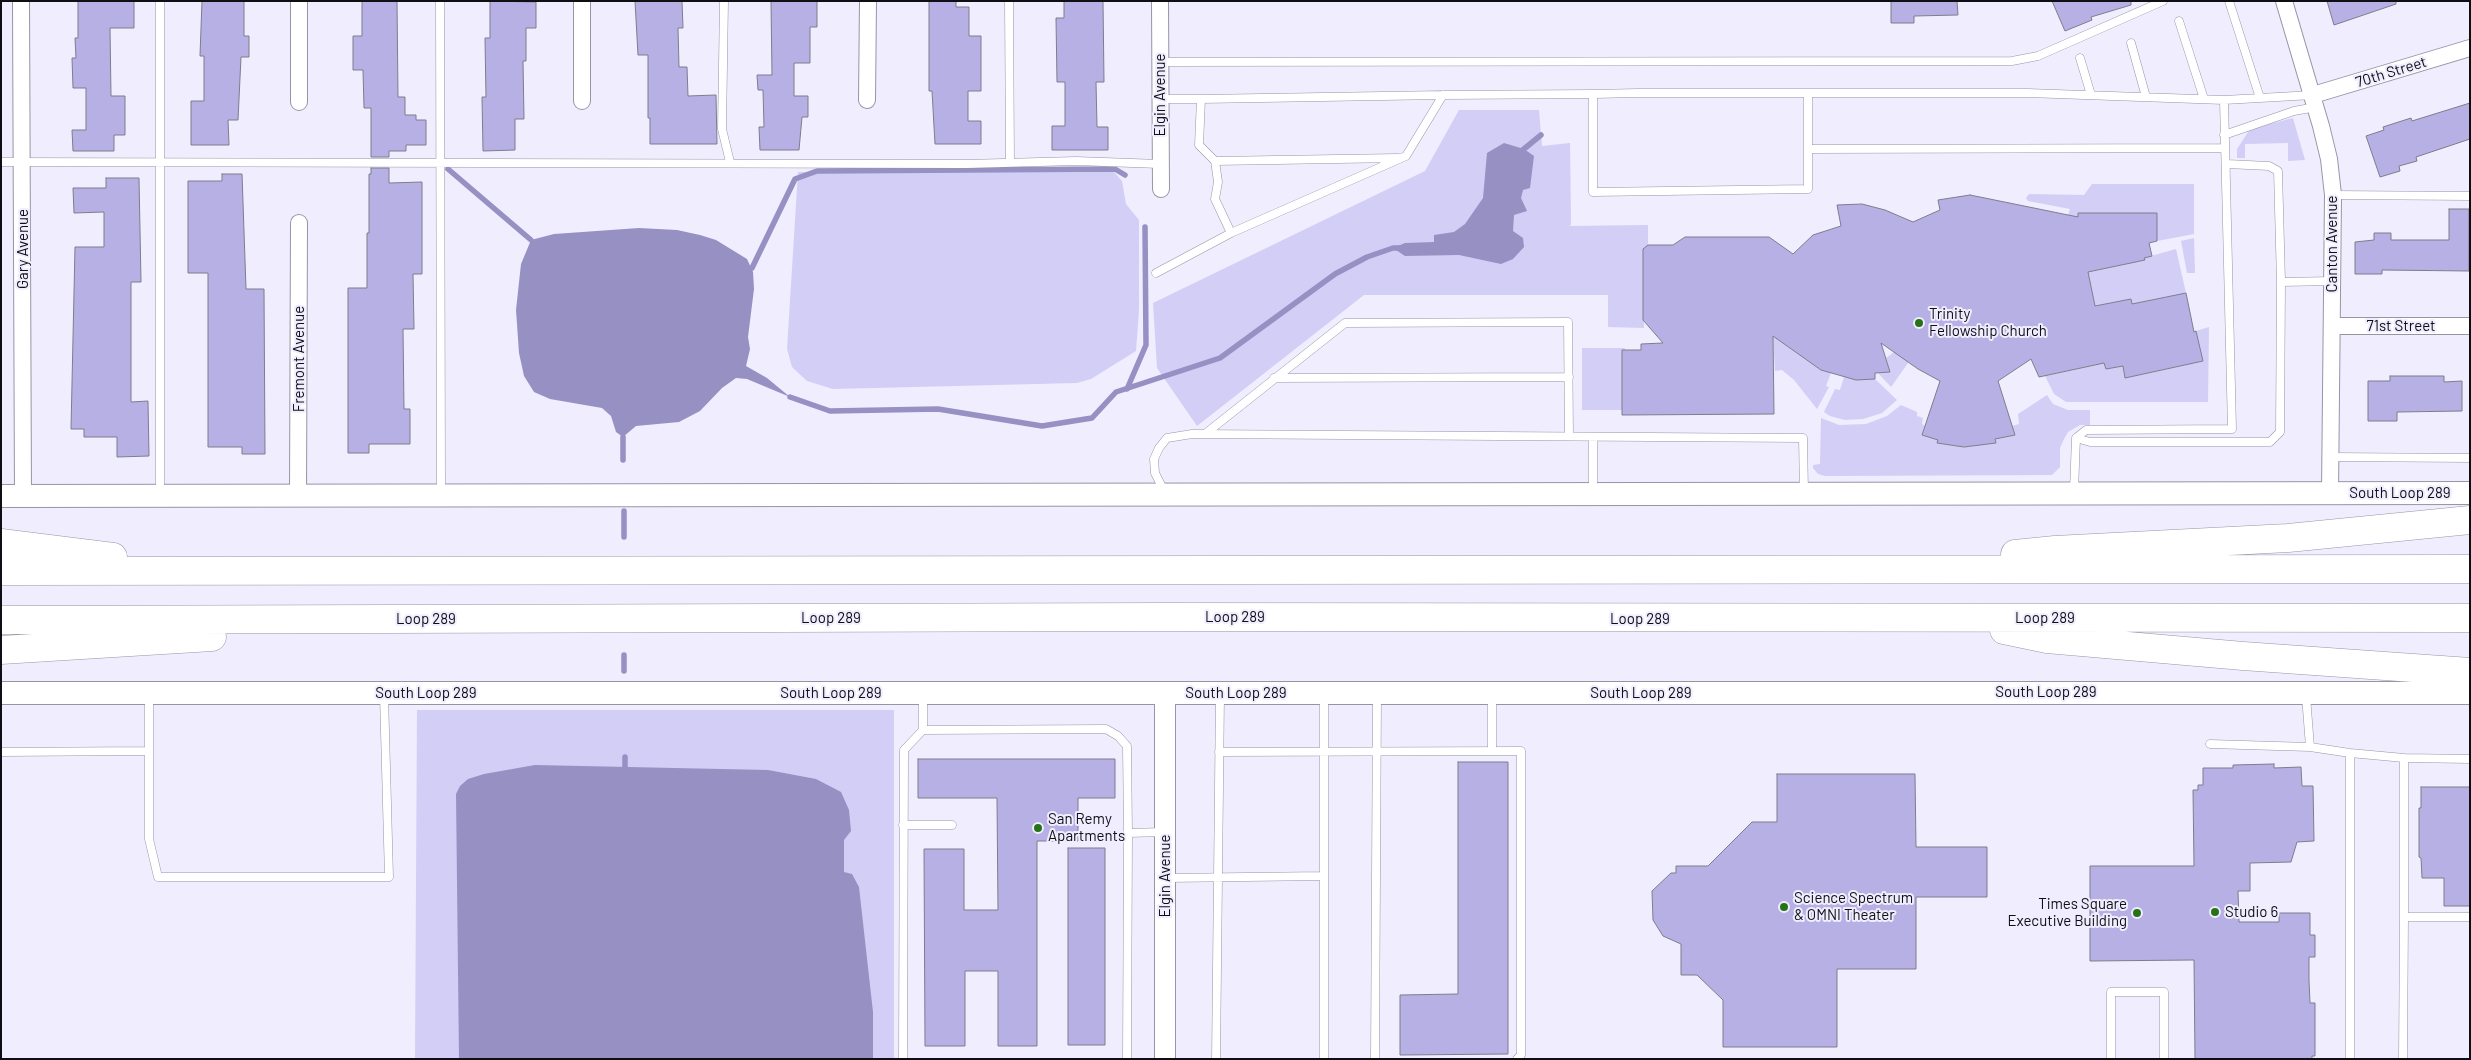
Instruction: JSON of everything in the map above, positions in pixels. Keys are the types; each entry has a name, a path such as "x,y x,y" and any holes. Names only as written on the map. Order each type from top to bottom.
{"highway":[{"path":"1889,569 2055,550 2288,538 2470,520"},
{"path":"1,543 222,571"},
{"path":"1,571 2470,569"},
{"name":"Loop 289","path":"1,620 1153,617 2470,618"},
{"path":"1949,618 2047,639 2252,657 2470,672"},
{"path":"1,650 563,619"}],"main road":[{"name":"South Loop 289","path":"1,496 2470,493"},
{"name":"South Loop 289","path":"1,694 2470,693"}],"street":[{"name":"Gary Avenue","path":"21,1 24,496"},
{"path":"299,1 299,102"},
{"path":"582,1 582,101"},
{"path":"867,100 868,1"},
{"name":"Elgin Avenue","path":"1160,1 1161,189"},
{"name":"Canton Avenue","path":"2284,1 2315,101 2329,159 2333,195 2330,493"},
{"name":"70th Street","path":"2315,101 2470,48"},
{"name":"Fremont Avenue","path":"298,495 299,223"},
{"name":"71st Street","path":"2332,326 2470,326"},
{"name":"Elgin Avenue","path":"1165,693 1165,1059"}],"lane":[{"path":"160,1 160,496"},
{"path":"440,1 441,495"},
{"path":"724,1 722,129 730,162"},
{"path":"1010,1 1010,163"},
{"path":"1160,62 2012,61 2038,56 2163,1"},
{"path":"2229,1 2260,98"},
{"path":"2180,21 2204,99"},
{"path":"2130,43 2146,97"},
{"path":"2080,58 2091,95"},
{"path":"1160,99 1593,94 2028,93 2224,100 2260,98 2315,101"},
{"path":"1593,94 1593,192 1808,189 1808,94"},
{"path":"1156,273 1231,233 1406,156 1443,96"},
{"path":"1201,99 1198,145 1215,161 1218,182 1215,199 1231,233"},
{"path":"2074,493 2076,438 2086,430 2232,429 2224,100"},
{"path":"2224,135 2294,111 2315,101"},
{"path":"1808,149 2224,148"},
{"path":"1215,161 1402,158"},
{"path":"1,162 1160,164"},
{"path":"2076,438 2090,442 2270,442 2280,432 2281,282 2278,170 2269,166 2227,164"},
{"path":"2333,195 2470,196"},
{"path":"2281,282 2332,281"},
{"path":"1205,434 1345,323 1568,322 1569,436"},
{"path":"1274,378 1569,378"},
{"path":"1166,495 1155,473 1154,459 1159,448 1168,438 1178,435 1205,434 1803,438 1804,494"},
{"path":"1593,436 1593,494"},
{"path":"2331,457 2470,458"},
{"path":"1324,692 1324,1059"},
{"path":"1375,1059 1377,692"},
{"path":"1492,692 1492,751"},
{"path":"2306,692 2310,746"},
{"path":"149,694 149,839 158,877 389,877 384,693"},
{"path":"903,1059 904,750 923,730 923,693"},
{"path":"1216,1059 1220,693"},
{"path":"923,730 1106,729 1118,736 1127,746 1127,1059"},
{"path":"2210,744 2310,746 2350,754 2404,758 2470,759"},
{"path":"1,752 148,751"},
{"path":"1219,752 1520,751 1521,1055 1517,1059"},
{"path":"2350,754 2350,1059"},
{"path":"2403,1059 2404,758"},
{"path":"903,825 952,825"},
{"path":"1128,833 1165,832"},
{"path":"1165,878 1324,876"},
{"path":"2404,917 2470,917"},
{"path":"2111,1059 2111,992 2164,992 2164,1059"}],"shaded area":[{"path":"1459,110 1539,110 1542,146 1570,143 1571,225 1569,226 1648,225 1648,245 1643,250 1644,328 1608,327 1608,295 1364,295 1197,426 1157,368 1153,303 1425,171"},
{"path":"2293,118 2305,160 2288,161 2288,143 2245,144 2245,158 2237,158 2237,149 2250,129"},
{"path":"1504,143 1524,149 1534,156 1530,188 1523,190 1521,198 1527,211 1514,215 1513,231 1523,238 1524,247 1513,259 1501,264 1459,255 1405,256 1393,248 1405,243 1434,242 1434,235 1454,232 1465,224 1483,198 1487,153"},
{"path":"798,172 1114,172 1122,181 1126,204 1139,220 1139,310 1136,351 1091,379 1077,383 833,389 807,381 792,367 787,349"},
{"path":"2092,184 2194,184 2194,234 2157,241 2157,214 2078,219 2068,215 2070,209 2028,201 2026,198 2029,194 2084,195"},
{"path":"639,228 677,230 700,235 716,240 747,259 753,272 754,289 748,337 750,349 746,366 767,378 790,397 747,379 736,378 722,388 700,411 679,422 636,426 623,437 616,432 611,416 602,408 550,399 534,392 524,376 519,353 516,310 521,264 531,240 554,234"},
{"path":"2194,238 2195,273 2187,273 2181,241"},
{"path":"2176,249 2186,293 2132,304 2131,299 2095,306 2088,272 2144,260 2144,258"},
{"path":"1781,325 1786,345 1821,370 1831,373 1826,386 1829,387 1817,409 1794,380 1782,370 1775,371 1773,336"},
{"path":"2209,327 2208,402 2066,402 2054,394 2045,376 2104,363 2106,369 2123,366 2125,378 2203,361 2196,331"},
{"path":"1582,348 1625,348 1625,368 1632,410 1582,410"},
{"path":"1894,352 1913,356 1891,387 1878,373 1890,372 1886,358"},
{"path":"1844,377 1856,380 1875,379 1897,400 1882,413 1863,419 1845,420 1830,416 1824,412 1835,389 1840,390"},
{"path":"2047,395 2053,404 2068,410 2090,410 2090,425 2080,425 2068,432 2060,448 2060,467 2052,475 1825,476 1818,474 1813,468 1813,465 1820,464 1821,418 1839,425 1866,424 1887,416 1901,405 1917,412 1917,416 1923,418 1922,424 1925,426 1922,435 1938,440 1938,443 1964,447 1996,443 1995,439 2015,435 2012,426 2019,424 2018,414"},
{"path":"417,710 894,710 894,1059 415,1059"},
{"path":"535,765 768,770 816,779 841,792 849,810 851,831 844,840 844,872 852,874 859,887 873,1012 873,1059 459,1059 456,794 460,786 468,779 484,774"}],"building":[{"path":"78,1 134,1 134,28 110,28 111,96 125,96 125,135 114,135 114,151 73,151 72,130 86,130 86,88 73,88 72,58 76,58 75,38 78,38"},
{"path":"202,1 244,1 244,36 249,36 249,57 241,57 238,120 228,120 229,145 191,145 191,101 204,101 204,56 200,56"},
{"path":"362,1 397,1 398,97 405,97 405,115 416,115 416,120 426,120 426,145 406,145 406,151 389,151 389,157 371,157 371,108 364,108 363,70 353,70 353,36 362,36"},
{"path":"490,1 536,2 536,28 526,28 526,61 523,61 524,119 515,119 515,150 483,151 482,97 486,97 485,38 490,38"},
{"path":"635,1 682,1 683,28 678,28 679,67 687,67 688,96 716,95 717,144 650,144 648,55 638,55"},
{"path":"771,1 817,1 817,27 810,27 810,63 794,63 794,96 808,96 808,117 802,117 799,150 760,150 759,127 764,127 763,90 758,90 757,75 772,75"},
{"path":"929,1 956,1 956,7 969,7 969,36 981,36 981,91 968,91 968,121 981,121 981,144 935,144 932,91 929,91"},
{"path":"1064,1 1103,1 1104,82 1096,82 1097,127 1108,127 1108,150 1052,150 1052,126 1065,126 1065,82 1057,82 1056,18 1064,18"},
{"path":"1891,1 1957,1 1958,15 1914,16 1914,23 1891,23"},
{"path":"2052,1 2131,1 2131,5 2091,17 2092,20 2065,31"},
{"path":"2327,1 2396,1 2396,4 2334,25"},
{"path":"2470,103 2470,139 2416,157 2417,161 2399,166 2400,171 2380,177 2366,136 2384,130 2383,127 2411,118 2412,121"},
{"path":"371,168 389,168 389,183 422,182 422,274 413,274 414,329 403,329 404,409 410,409 410,444 369,444 369,453 348,453 348,288 367,288 367,233 369,233 369,174 371,174"},
{"path":"222,174 242,174 246,289 264,289 265,454 242,454 242,447 208,447 208,273 188,273 188,181 222,181"},
{"path":"106,178 139,178 141,282 131,282 131,402 148,401 149,456 117,457 117,437 84,437 84,429 71,429 75,247 104,247 104,212 74,213 73,188 106,188"},
{"name":"Trinity Fellowship Church","path":"1970,195 2078,217 2078,213 2157,213 2157,241 2149,243 2152,256 2144,258 2145,260 2088,272 2095,306 2131,299 2132,304 2186,293 2194,332 2196,331 2203,361 2125,378 2123,366 2106,369 2104,363 2039,377 2031,359 1998,381 2015,435 1995,439 1996,443 1964,447 1937,443 1938,440 1922,435 1940,381 1918,369 1881,343 1890,372 1875,373 1875,379 1856,380 1821,370 1773,336 1774,414 1622,415 1622,350 1641,350 1641,344 1663,343 1643,320 1643,249 1648,245 1673,245 1685,237 1769,237 1793,254 1813,235 1841,226 1837,205 1862,204 1885,210 1913,222 1940,210 1938,200"},
{"path":"2449,209 2469,209 2469,271 2382,270 2382,274 2355,274 2355,242 2374,240 2374,233 2391,233 2391,240 2449,240"},
{"path":"2390,376 2444,376 2444,382 2462,381 2462,411 2397,412 2397,421 2368,421 2368,381 2390,381"},
{"path":"918,759 1115,759 1115,798 1078,798 1078,841 1037,841 1037,1046 998,1046 998,971 965,971 965,1046 925,1046 924,849 964,849 964,910 998,910 997,798 918,798"},
{"path":"1458,762 1508,762 1508,1054 1400,1055 1400,995 1458,994"},
{"path":"2274,764 2274,768 2301,767 2302,786 2313,786 2314,841 2297,842 2291,862 2250,863 2250,891 2238,891 2239,922 2279,922 2279,913 2310,913 2310,935 2315,935 2315,957 2309,957 2309,980 2310,1003 2315,1003 2315,1056 2312,1056 2312,1059 2195,1059 2194,960 2090,961 2090,866 2194,866 2193,790 2198,790 2198,785 2203,785 2203,768 2233,768 2233,765"},
{"name":"Science Spectrum & OMNI Theater","path":"1777,774 1915,774 1916,847 1987,847 1987,897 1916,897 1916,969 1837,969 1837,1047 1723,1047 1723,1000 1697,975 1681,975 1681,944 1663,936 1653,920 1652,891 1671,873 1676,873 1676,866 1708,866 1752,822 1777,822"},
{"path":"2421,787 2470,787 2470,906 2444,906 2444,878 2422,878 2421,858 2419,857"},
{"path":"1068,848 1105,848 1105,1045 1068,1045"}],"waterway":[{"path":"1519,153 1541,135"},
{"path":"448,169 531,240"},
{"path":"752,268 795,179 817,171 1115,169 1125,175"},
{"path":"1127,389 1146,345 1145,227"},
{"path":"790,397 830,411 938,409 1042,426 1092,418 1116,392 1220,358 1335,274 1367,257 1393,248 1400,248"},
{"path":"623,437 623,460"},
{"path":"624,511 624,537"},
{"path":"624,655 624,671"},
{"path":"625,757 625,767"}],"place":[{"name":"Trinity Fellowship Church","path":"1919,323"},
{"name":"San Remy Apartments","path":"1038,828"},
{"name":"Science Spectrum & OMNI Theater","path":"1784,907"},
{"name":"Studio 6","path":"2215,912"},
{"name":"Times Square Executive Building","path":"2137,913"}]}
